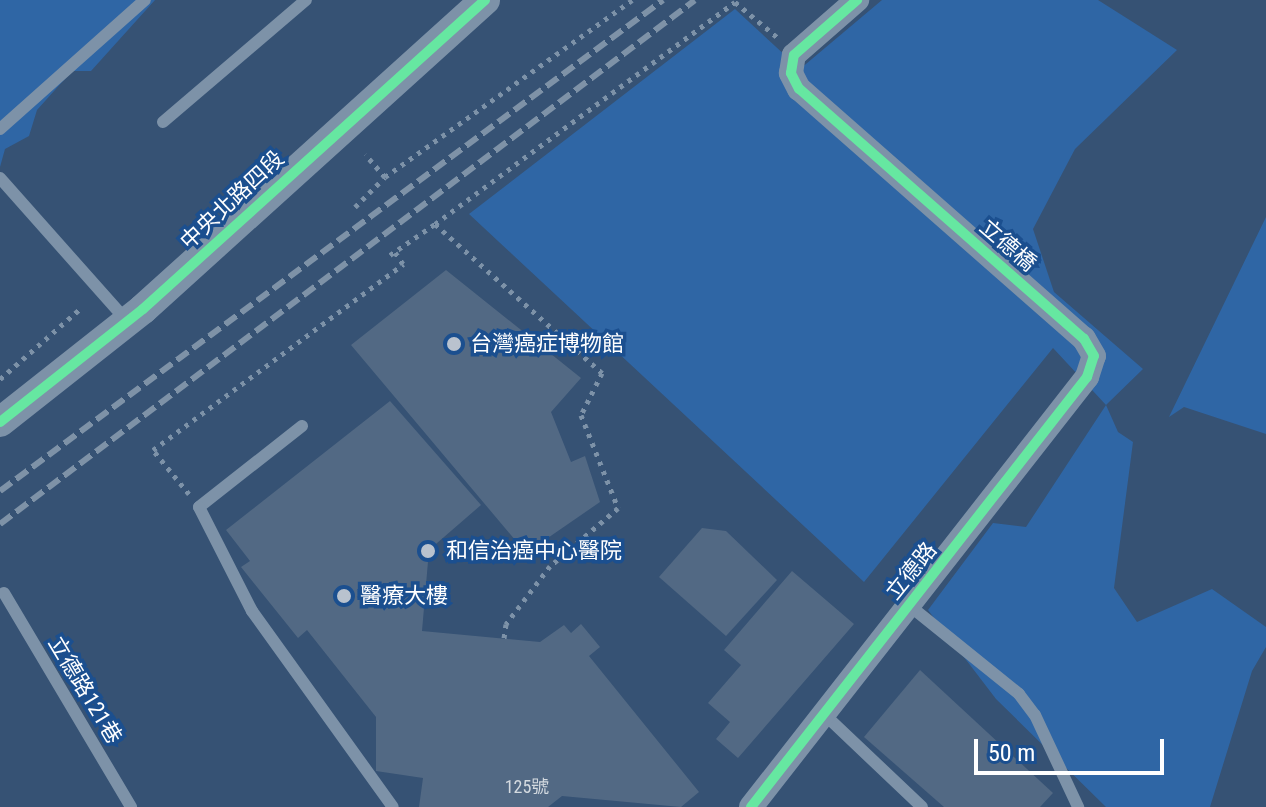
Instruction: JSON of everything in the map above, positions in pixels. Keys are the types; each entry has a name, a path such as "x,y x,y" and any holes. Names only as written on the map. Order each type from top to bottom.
{"street":[{"name":"立德橋","path":"857,0 794,55 791,73 799,89 1084,339 1094,356"},
{"name":"中央北路四段","path":"0,422 128,322 473,4"},
{"name":"立德路","path":"751,807 1087,377 1094,356"}],"lane":[{"path":"0,129 145,0"},
{"path":"163,122 306,0"},
{"path":"0,178 128,322"},
{"path":"302,426 199,507 252,611 393,807"},
{"name":"立德路121巷","path":"4,593 131,807"},
{"path":"910,606 1019,694 1035,715 1078,807"},
{"path":"824,714 922,807"}],"path":[{"path":"355,207 385,177 632,0"},
{"path":"199,507 153,450 403,264 392,254 735,2 778,38"},
{"path":"365,154 385,177"},
{"path":"435,224 602,373 581,415 618,508 550,566 506,624 504,639"},
{"path":"0,379 80,309"}],"shaded area":[{"path":"0,0 155,0 91,71 72,71 37,110 29,136 5,149 0,167"},
{"path":"882,0 1098,0 1177,50 1075,149 1033,229 1054,292 1143,369 1106,405 1053,348 864,582 469,214 735,9 800,69"},
{"path":"1266,217 1266,434 1184,407 1169,417"},
{"path":"1106,405 1118,432 1133,442 1114,588 1137,622 1212,589 1266,627 1266,647 1252,671 1210,807 1106,807 996,699 928,610 993,523 1026,527"}],"building":[{"path":"446,270 581,378 551,412 571,462 585,456 600,502 526,553 351,345"},
{"name":"醫療大樓","path":"390,401 481,505 429,550 422,631 540,642 564,625 571,633 581,624 600,647 589,656 699,792 681,807 562,796 548,807 419,807 423,778 376,771 376,717 307,630 298,638 241,567 250,561 226,530"},
{"path":"702,528 726,531 777,580 726,636 659,577"},
{"path":"792,571 854,624 738,758 716,739 730,722 708,703 741,665 724,650"},
{"path":"920,670 1053,793 1040,807 944,807 864,737"}],"railway":[{"path":"0,491 663,0"},
{"path":"0,524 695,0"}],"cycle path":[{"path":"0,422 143,309 485,0"},
{"path":"751,807 1087,377 1094,356 1084,339 799,89 791,73 794,55 857,0"}],"place":[{"name":"台灣癌症博物館","path":"454,344"},
{"name":"和信治癌中心醫院","path":"428,551"},
{"name":"醫療大樓","path":"344,596"}]}
